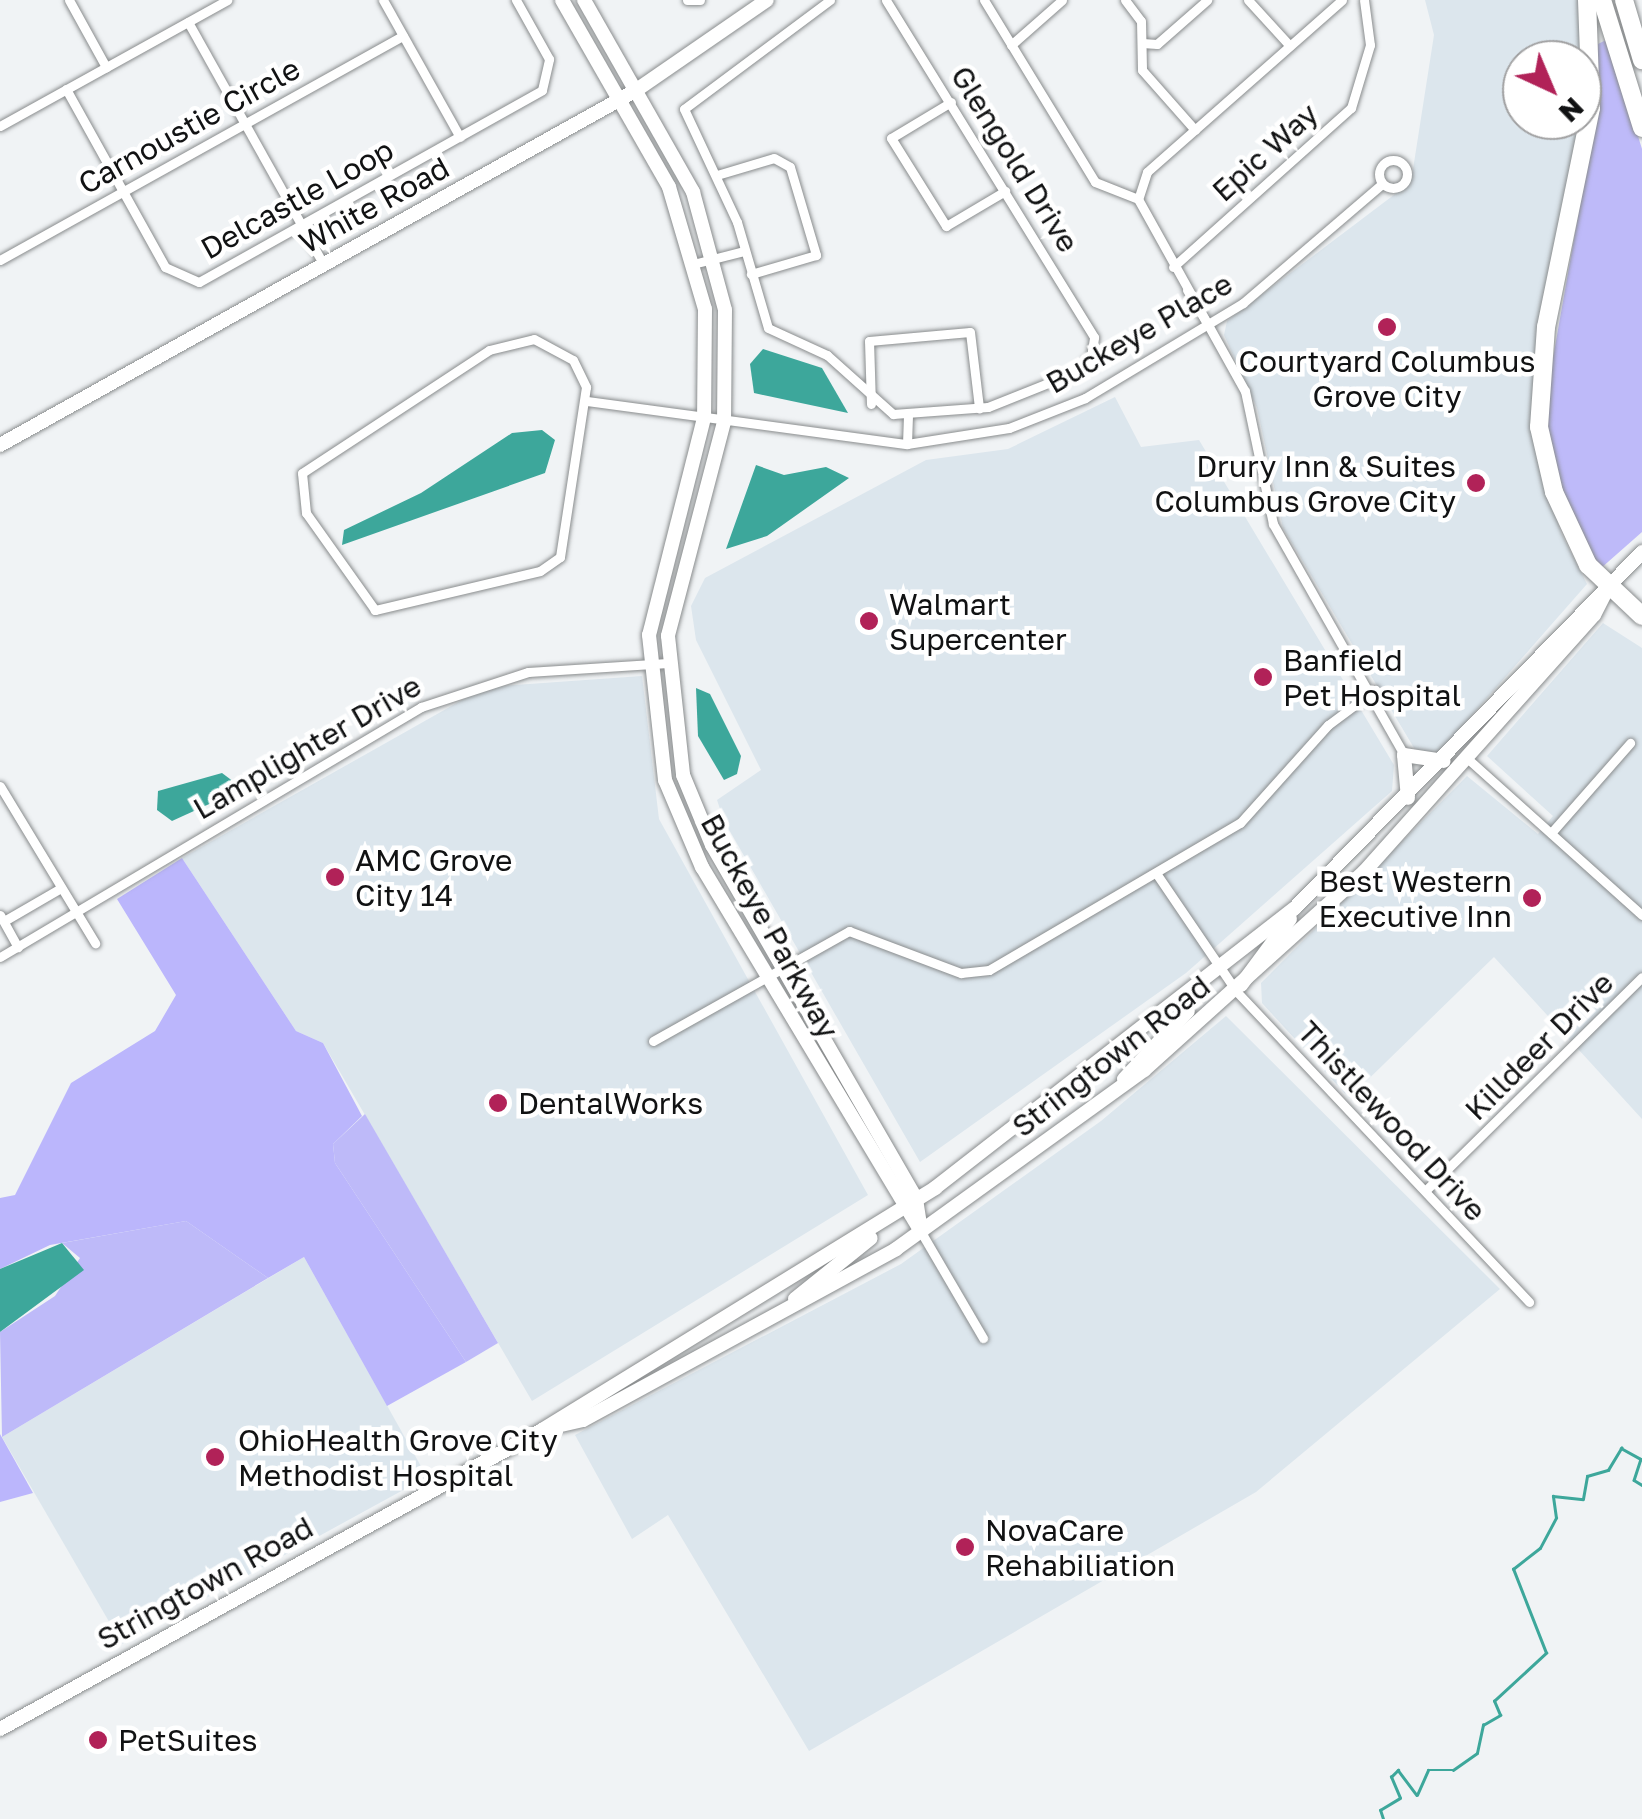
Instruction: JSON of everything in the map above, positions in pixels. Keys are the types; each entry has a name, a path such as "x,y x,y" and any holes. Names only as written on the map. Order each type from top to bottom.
{"highway":[{"path":"1588,0 1591,108 1546,327 1539,427 1566,524 1608,589 1642,616"},
{"path":"1602,0 1642,128"},
{"path":"1624,0 1642,60"}],"main road":[{"name":"Buckeye Parkway","path":"562,0 669,187 697,263 708,337 704,418 661,560 648,664 673,806 765,978 903,1212 921,1232"},
{"name":"Buckeye Parkway","path":"584,0 686,180 716,259 728,343 724,422 681,563 668,663 688,788 782,968 916,1199 921,1232"},
{"name":"White Road","path":"0,445 619,100 767,0"},
{"name":"Stringtown Road","path":"542,1430 583,1420 921,1232 1117,1091 1237,992 1468,759 1642,552"},
{"name":"Stringtown Road","path":"0,1729 542,1430 903,1212 1220,973 1294,909 1408,800 1537,657 1608,589"},
{"path":"1468,759 1464,750 1537,657"},
{"path":"1408,800 1404,755 1444,760"},
{"path":"1237,992 1294,909"},
{"path":"1117,1091 1220,973"},
{"path":"785,1310 903,1212"}],"street":[{"path":"69,0 106,67"},
{"path":"0,126 227,0"},
{"path":"383,0 460,137"},
{"name":"Delcastle Loop","path":"66,89 165,267 187,282 302,225 460,137 549,79 549,59 516,0"},
{"path":"687,0 700,0"},
{"path":"830,0 684,108 717,175 774,336 827,356 871,404 908,415 980,408 970,332 869,340 871,404"},
{"name":"Glengold Drive","path":"886,0 1006,191 1096,347 1074,373 980,408"},
{"path":"984,0 1095,182 1138,198 1173,268 1245,391 1273,524 1375,690 1404,755"},
{"path":"1012,46 1062,0"},
{"path":"1125,0 1141,21 1147,78 1195,130"},
{"path":"1142,43 1157,44 1207,0"},
{"path":"1248,0 1290,46"},
{"path":"1138,198 1147,172 1342,0"},
{"name":"Epic Way","path":"1173,268 1351,108 1370,45 1364,0"},
{"path":"188,22 324,265"},
{"name":"Carnoustie Circle","path":"0,260 403,36"},
{"path":"951,102 891,138 946,226 1006,191"},
{"path":"717,175 774,158 790,168 816,255 751,274"},
{"name":"Buckeye Place","path":"587,401 907,444 983,435 1062,410 1206,325 1280,276 1382,184"},
{"path":"697,263 744,252"},
{"path":"506,342 560,350 581,373 587,401 566,542 540,571 375,610 306,513 299,482 329,448 506,342"},
{"path":"907,444 908,415"},
{"name":"Lamplighter Drive","path":"0,957 453,693 528,672 668,663"},
{"path":"653,1041 856,931 979,973 1240,823 1320,734 1375,690"},
{"path":"1551,833 1630,743"},
{"path":"1468,759 1642,915"},
{"path":"0,786 95,943"},
{"name":"Thistlewood Drive","path":"1156,873 1220,973 1529,1302"},
{"path":"18,946 2,918 62,888"},
{"name":"Killdeer Drive","path":"1426,1190 1642,977"},
{"name":"Buckeye Parkway","path":"921,1232 983,1338"}],"shaded area":[{"path":"1425,0 1579,0 1582,40 1502,40 1502,140 1579,140 1534,355 1536,444 1561,533 1587,584 1436,756 1420,758 1283,528 1257,408 1224,335 1227,321 1411,182 1434,35"},
{"path":"1608,39 1642,149 1642,532 1600,569 1568,519 1544,409 1591,140 1602,140 1602,42"},
{"path":"763,349 822,368 848,413 754,393 750,364"},
{"path":"1115,397 1141,447 1199,440 1394,765 1392,791 1186,973 920,1162 724,821 717,800 761,770 696,640 691,606 705,578 926,460 1008,449"},
{"path":"542,430 555,440 545,473 342,545 344,530 421,493 512,433"},
{"path":"756,465 784,475 826,467 849,478 767,536 726,549"},
{"path":"1603,623 1642,648 1642,1119 1494,957 1349,1098 1262,1003 1261,983 1467,776 1538,834 1553,816 1487,756"},
{"path":"642,676 659,819 868,1195 532,1401 323,1043 296,1031 182,858 485,687"},
{"path":"696,688 710,694 741,756 737,774 724,780 698,736"},
{"path":"222,773 234,782 229,795 172,821 157,810 158,791"},
{"path":"182,858 296,1031 323,1043 362,1116 333,1144 335,1163 466,1362 387,1406 304,1257 268,1278 186,1221 50,1245 0,1269 0,1198 15,1195 71,1083 155,1031 176,995 117,899"},
{"path":"1226,1016 1500,1289 1256,1492 809,1751 668,1515 632,1539 575,1435 901,1264 1101,1121"},
{"path":"365,1114 498,1343 466,1362 335,1163 333,1144"},
{"path":"186,1221 268,1278 2,1437 0,1332 55,1296 80,1258 62,1243"},
{"path":"62,1243 84,1270 0,1332 0,1269"},
{"name":"OhioHealth Grove City Methodist Hospital","path":"304,1257 427,1477 122,1644 2,1437"},
{"path":"0,1434 33,1493 0,1502"}],"waterway":[{"path":"1383,1819 1380,1810 1400,1798 1391,1777 1398,1770 1417,1795 1428,1770 1453,1770 1477,1753 1483,1725 1500,1715 1494,1701 1546,1653 1513,1569 1540,1548 1556,1518 1553,1496 1583,1499 1587,1476 1608,1470 1621,1448 1641,1459 1634,1480 1642,1485"}],"place":[{"name":"Courtyard Columbus Grove City","path":"1387,327"},
{"name":"Drury Inn & Suites Columbus Grove City","path":"1476,483"},
{"name":"Walmart Supercenter","path":"869,621"},
{"name":"Banfield Pet Hospital","path":"1263,677"},
{"name":"AMC Grove City 14","path":"335,877"},
{"name":"Best Western Executive Inn","path":"1532,898"},
{"name":"DentalWorks","path":"498,1103"},
{"name":"OhioHealth Grove City Methodist Hospital","path":"215,1457"},
{"name":"NovaCare Rehabiliation","path":"965,1547"},
{"name":"PetSuites","path":"98,1740"}]}
